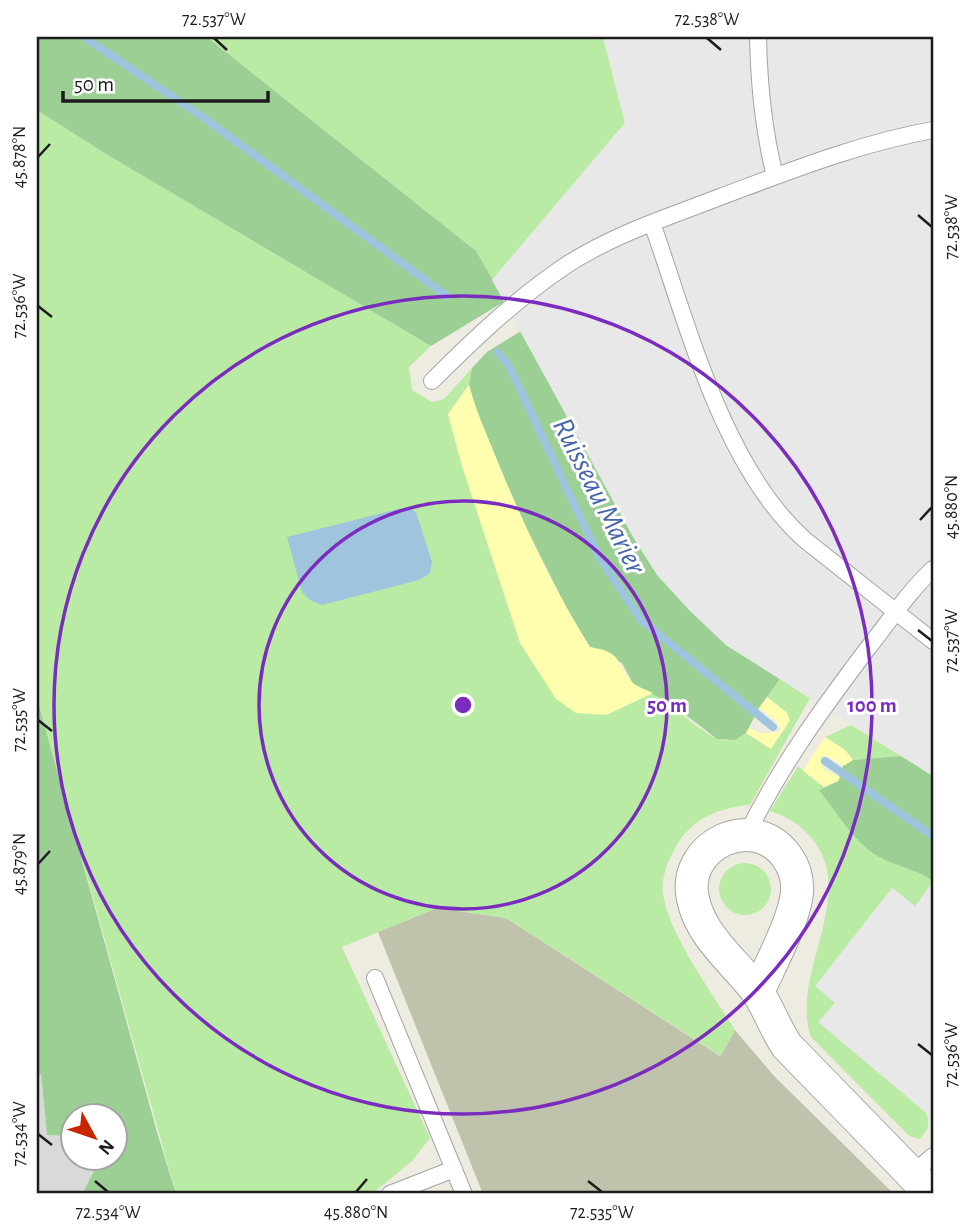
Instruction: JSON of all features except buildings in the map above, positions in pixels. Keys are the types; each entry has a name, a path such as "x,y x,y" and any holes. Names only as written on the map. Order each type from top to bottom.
{"street":[{"path":"758,992 792,911 797,884 792,864 777,845 767,838 747,834 730,837 709,850 694,871 692,896 708,935 758,992 773,1024 788,1046 925,1175"}],"lane":[{"path":"758,37 759,89 764,133 775,176"},
{"path":"432,381 484,330 565,266 609,242 818,160 933,130"},
{"path":"652,223 731,437 764,494 776,511 805,540 933,641"},
{"path":"747,834 769,789 810,724 896,611 933,569"},
{"path":"375,978 464,1194"},
{"path":"390,1194 454,1169"}],"shaded area":[{"path":"603,37 933,37 933,776 726,645 657,575 633,537 492,280 625,123"},
{"path":"933,883 933,1123 924,1111 818,1022 835,1003 815,986 892,888 915,906"},
{"path":"437,908 506,918 720,1056 735,1030 774,1076 894,1194 483,1194 378,932"},
{"path":"37,1074 41,1074 47,1134 60,1135 60,1172 94,1172 84,1190 85,1194 37,1194"}],"green space":[{"path":"37,37 207,37 476,251 505,301 431,346 106,154 37,110"},
{"path":"207,37 603,37 625,123 492,280 476,251"},
{"path":"37,110 106,154 431,346 409,367 412,390 432,402 444,399 472,368 469,385 448,414 463,469 606,715 653,693 716,738 732,740 746,733 770,748 787,726 787,713 767,697 780,679 810,698 750,805 719,811 692,827 678,843 664,873 663,893 673,927 735,1030 721,1056 506,918 437,908 342,947 430,1138 412,1161 372,1194 176,1194 37,698"},
{"path":"521,331 566,412 726,645 780,679 759,708 746,733 735,740 717,739 670,703 633,684 622,663 590,647 570,615 520,516 476,409 469,385 472,368 487,352"},
{"path":"37,698 176,1194 85,1194 84,1190 94,1172 130,1172 130,1102 60,1102 60,1136 47,1135 41,1074 37,1074"},
{"path":"851,725 901,756 853,760 845,750 825,737"},
{"path":"901,756 933,776 933,881 883,859 864,846 819,790 838,781 843,766 853,760"},
{"path":"798,766 824,787 819,790 880,858 924,874 933,881 915,907 892,888 835,1003 819,1022 925,1111 928,1126 919,1139 909,1136 811,1037 807,1013 808,988 826,911 829,886 825,862 804,830 770,811"},
{"path":"745,863 755,865 763,871 769,879 769,899 763,907 755,913 745,915 735,913 727,907 721,899 719,889 721,879 727,871 735,865"}],"sand":[{"path":"469,385 521,516 577,626 590,647 613,655 632,682 653,693 606,715 576,713 556,699 520,643 463,469 448,414"},
{"path":"767,697 787,713 790,720 771,749 746,733 749,728 761,733 779,732 776,721 759,708"},
{"path":"825,737 845,750 853,760 843,766 829,757 821,756 821,765 825,770 840,777 838,781 824,787 803,771"}],"water":[{"path":"406,507 416,512 432,562 430,573 419,580 322,605 310,600 302,592 287,537"}],"waterway":[{"name":"Ruisseau Marier","path":"84,37 204,118 447,296"},
{"name":"Ruisseau Marier","path":"497,352 509,366 599,557 641,620 773,727"},
{"name":"Ruisseau Marier","path":"825,761 933,836"}]}
